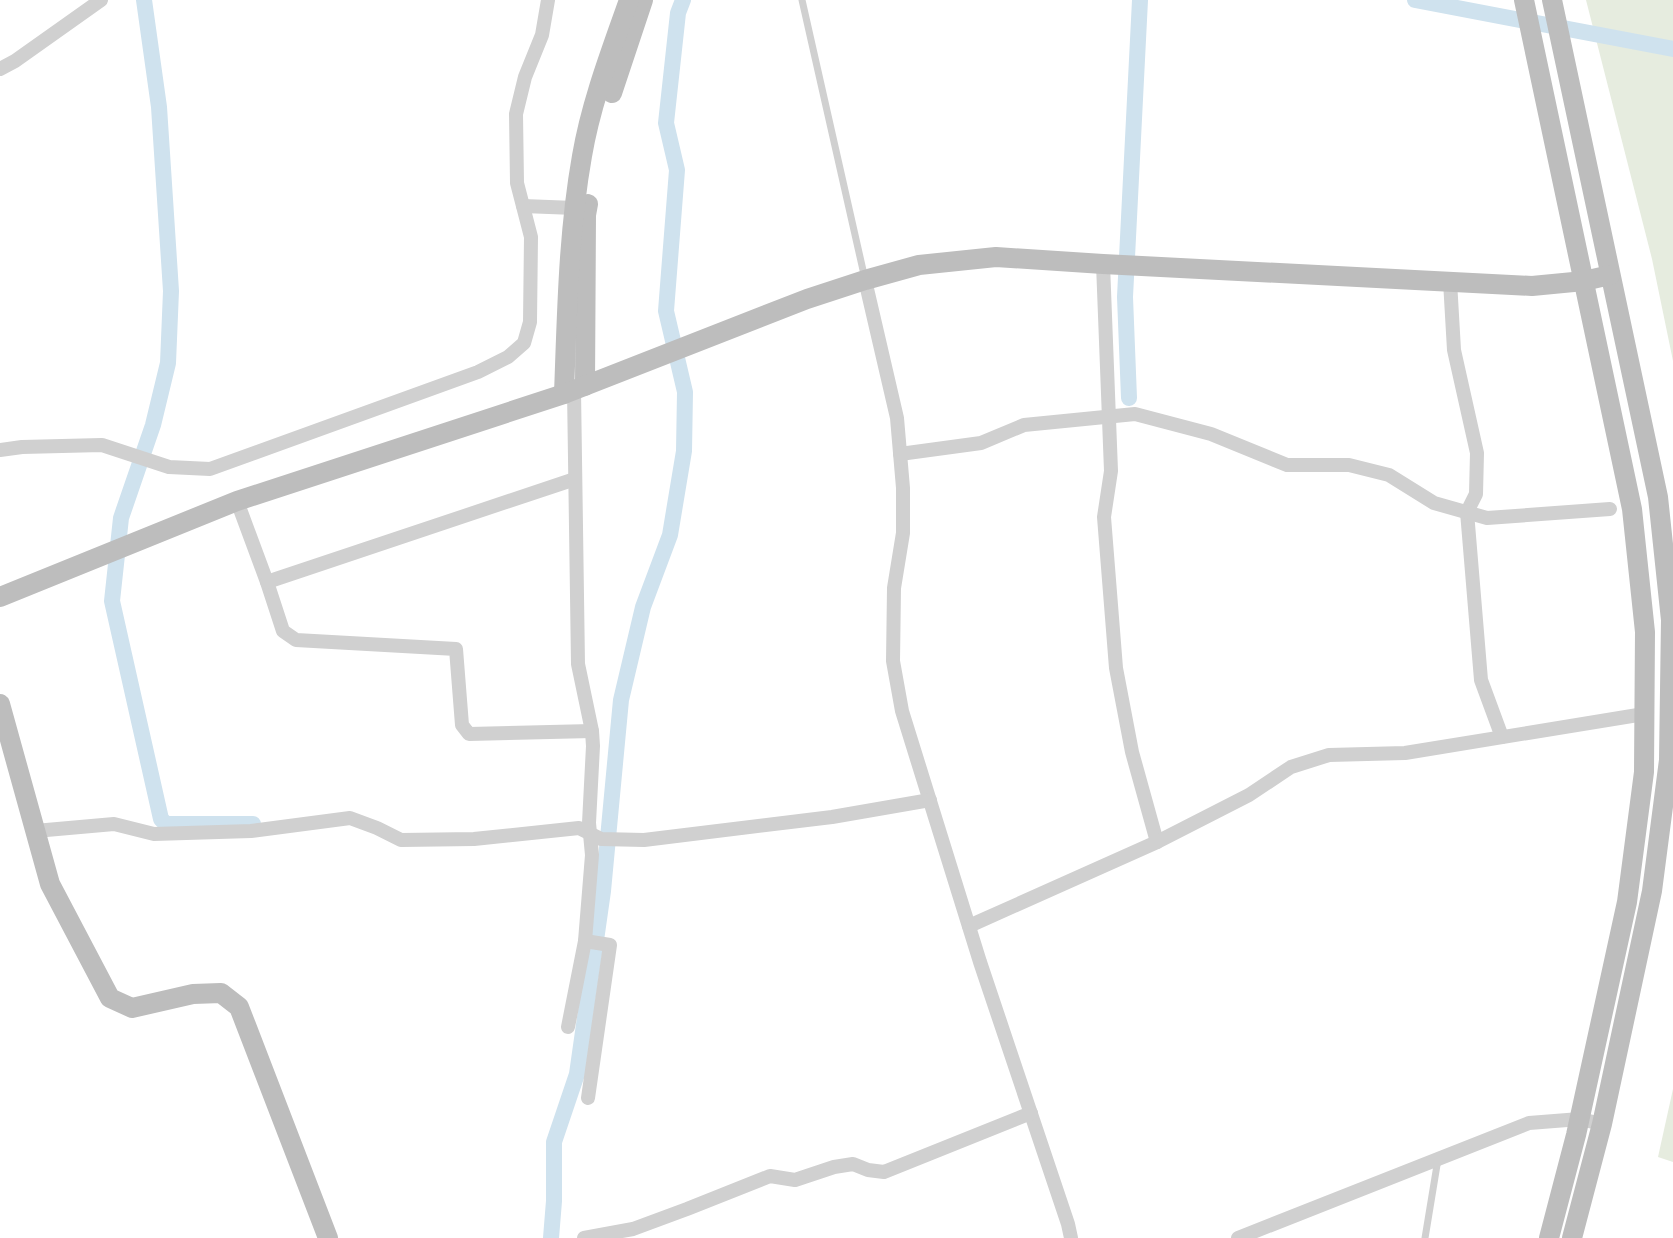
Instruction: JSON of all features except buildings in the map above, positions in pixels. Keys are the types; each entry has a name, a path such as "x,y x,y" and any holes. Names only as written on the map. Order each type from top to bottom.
{"street":[{"path":"0,69 15,62 101,0"},
{"path":"0,450 22,447 102,445 169,467 210,469 478,372 508,357 524,343 530,322 531,237 518,183 516,114 525,77 542,35 548,0"},
{"path":"568,1027 586,941 592,855 596,836 594,746 578,664 574,390 570,248 582,156 592,110 629,0"},
{"path":"574,390 586,215 595,160 606,108 643,0"},
{"path":"1524,0 1632,509 1645,632 1644,772 1627,902 1580,1118 1549,1238"},
{"path":"1552,0 1658,497 1671,620 1669,760 1652,891 1602,1124 1572,1238"},
{"path":"523,206 575,208"},
{"path":"0,597 237,501 574,390 807,300 865,280 919,265 996,257 1532,286 1584,281 1610,274"},
{"path":"1104,264 1111,471 1104,517 1116,668 1132,752 1157,842"},
{"path":"865,280 897,418 903,488 903,533 894,588 893,661 902,711 969,926 1068,1224 1071,1238"},
{"path":"1450,281 1454,350 1477,453 1476,494 1467,512 1481,680 1502,737"},
{"path":"900,454 981,443 1024,424 1135,414 1211,434 1287,465 1349,465 1389,476 1434,503 1487,518 1610,509"},
{"path":"267,582 575,479"},
{"path":"237,501 267,582 283,631 296,640 456,649 462,725 469,734 592,731"},
{"path":"0,704 50,884 110,998 132,1008 193,994 221,993 239,1008 328,1238"},
{"path":"969,926 1157,842 1249,795 1291,767 1329,755 1405,753 1644,714"},
{"path":"35,831 114,824 154,834 244,831 350,818 377,828 401,840 474,839 579,828 596,836 644,840 832,818 930,800"},
{"path":"586,941 610,945 588,1098"},
{"path":"584,1238 633,1229 770,1176 795,1180 834,1167 853,1164 868,1170 884,1172 1031,1113"},
{"path":"1238,1238 1529,1123 1580,1118 1602,1124"}],"lane":[{"path":"802,0 865,280"},
{"path":"1425,1238 1438,1158"}],"shaded area":[{"path":"1586,0 1673,0 1673,361 1652,259"},
{"path":"1673,1089 1673,1162 1658,1157"}],"waterway":[{"path":"144,0 159,107 171,291 168,363 153,425 121,518 112,601 161,819 166,824 253,824"},
{"path":"551,1238 554,1201 554,1142 577,1074 603,891 621,700 643,607 670,535 684,451 685,392 666,311 677,170 666,123 678,13 683,0"},
{"path":"1129,398 1125,297 1140,0"},
{"path":"1415,0 1673,49"}]}
